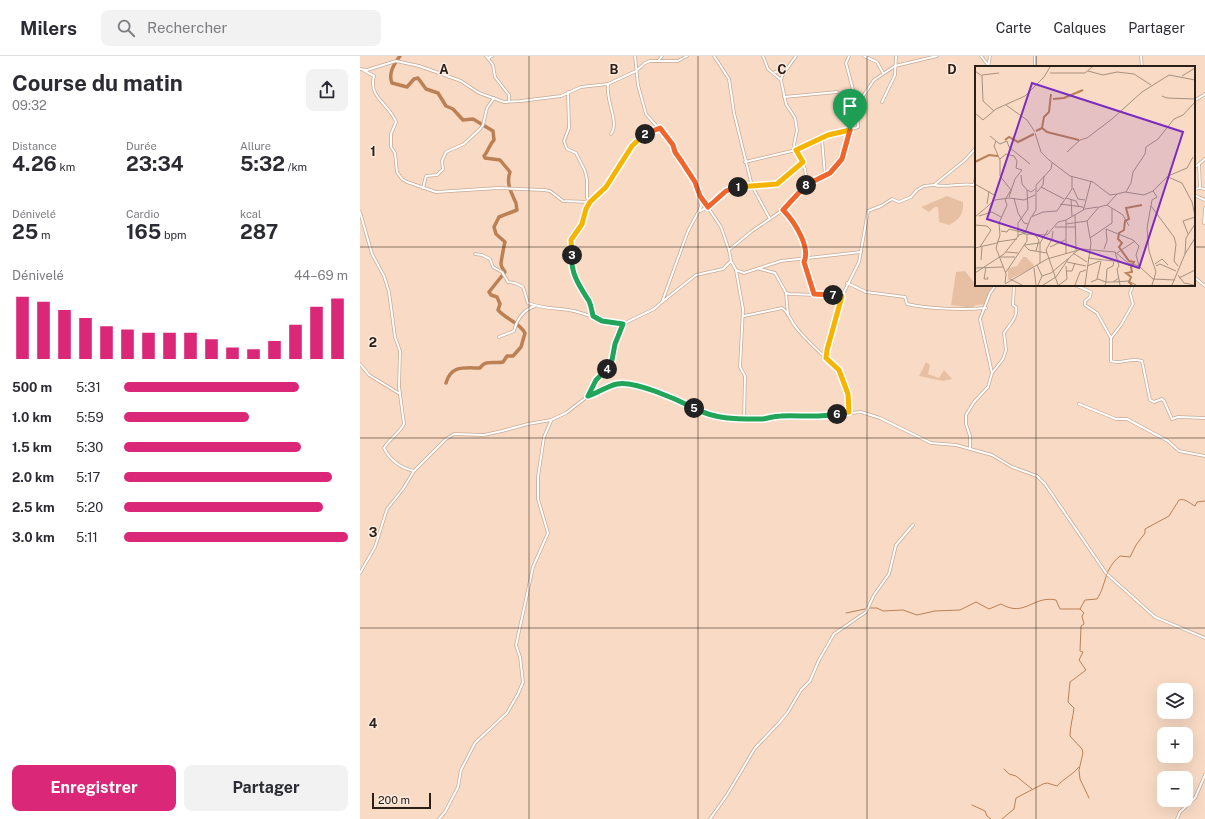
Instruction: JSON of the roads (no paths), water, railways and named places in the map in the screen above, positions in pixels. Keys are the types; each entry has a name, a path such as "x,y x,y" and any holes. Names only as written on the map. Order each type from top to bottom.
{"street":[{"path":"492,56 487,57 494,65 495,77 509,95 509,101"},
{"path":"635,56 640,97 646,114 652,123 660,128 673,145 675,152 695,182 700,196 721,227 731,261 736,270 743,316 740,367 745,376 744,418"},
{"path":"658,61 662,56"},
{"path":"361,69 367,70 396,61 419,66 456,79 479,93 504,102 547,99 561,96 581,87 608,84 636,71 645,63 658,61 678,61 686,56"},
{"path":"714,56 729,79 734,113 752,186 770,219"},
{"path":"729,250 783,210 804,188 806,183 807,176 803,162 796,150 797,130 794,118 786,104 781,80 774,72 768,69 763,56"},
{"path":"781,80 785,71 796,56"},
{"path":"745,162 796,150 828,135 858,127 857,105 846,63 849,56"},
{"path":"864,56 877,62 883,73"},
{"path":"882,102 895,75 896,56"},
{"path":"857,105 874,80 883,73 895,66 936,56"},
{"path":"981,56 988,66"},
{"path":"988,66 990,56"},
{"path":"1142,57 1146,56"},
{"path":"361,69 374,76 372,85 375,96 389,108 396,122 391,134 391,147 395,153 397,172 402,179 436,192 498,188 544,190 550,191 563,201 590,202"},
{"path":"774,72 785,71"},
{"path":"608,84 608,93 614,126 611,134"},
{"path":"568,92 569,128 564,141 566,149 576,153 585,172 587,180 587,198 590,202"},
{"path":"784,97 837,92"},
{"path":"1195,100 1205,94"},
{"path":"423,188 426,176 437,175 443,169 442,160 446,152 464,144 483,125 487,108 494,98"},
{"path":"593,316 590,302 578,285 571,262 571,240 582,224 586,209 590,202 606,187 639,137 660,128"},
{"path":"806,183 830,173 842,159 850,130"},
{"path":"822,139 825,176"},
{"path":"934,185 965,160 975,149"},
{"path":"1195,167 1205,159"},
{"path":"699,211 708,207 726,191 737,187 777,184 803,162"},
{"path":"1199,164 1200,188"},
{"path":"826,358 842,296 847,283 859,262 868,211 881,206 892,199 899,202 904,201 924,186 934,185 940,187 954,184 975,185"},
{"path":"1195,189 1205,188"},
{"path":"1195,195 1205,200"},
{"path":"662,302 688,231 699,211 700,196"},
{"path":"1204,223 1205,208"},
{"path":"783,210 797,226 806,257 804,262 814,294"},
{"path":"360,212 372,254 384,276 389,292 395,337 400,351 400,394 404,424 396,436 387,443 384,448 391,459 405,469 414,471"},
{"path":"736,270 744,273 781,261 861,252"},
{"path":"475,254 482,255 490,259 493,267 502,272 508,282 515,282 523,287 528,303 536,306 573,311 593,316 602,321 623,324 654,309 696,275 723,269 731,261"},
{"path":"757,268 775,273 786,293 788,315"},
{"path":"1195,278 1205,286"},
{"path":"847,283 866,292 905,296 906,304 913,306 986,308"},
{"path":"992,373 980,319 986,308 990,293 995,286"},
{"path":"970,448 970,436 966,424 966,415 974,402 988,387 992,373 1003,359 1006,350 1004,333 1016,314 1016,307 1013,305 1015,286"},
{"path":"1077,286 1091,292 1090,297 1085,301 1086,305 1097,313 1104,322 1111,338 1111,361 1120,363 1134,359 1142,361 1150,400 1154,402 1164,401 1172,420 1178,418 1205,418"},
{"path":"1111,338 1121,325 1133,304 1130,293 1133,286"},
{"path":"786,293 842,296"},
{"path":"499,337 514,331 518,319 525,311 536,306"},
{"path":"743,316 782,308 793,324 811,345 839,370 848,394 849,412"},
{"path":"588,396 596,380 612,360 615,344 623,324"},
{"path":"360,364 369,375 400,394"},
{"path":"360,573 375,547 387,508 403,490 414,471 452,435 484,435 528,424 552,420 566,413 588,396 615,384 626,383 666,396 703,413 730,420 861,412 880,418 931,442 970,448 992,455 1012,466 1037,476 1045,484 1106,573"},
{"path":"1079,404 1116,419 1127,420 1168,442 1179,451 1205,456"},
{"path":"439,819 445,812 458,787 461,770 474,743 507,713 523,682 520,657 516,645 532,567 548,533 538,499 538,477 544,437 552,420"},
{"path":"710,819 755,748 779,724 801,690 810,681 819,660 834,634 866,612 874,595 889,574 896,545 913,525"},
{"path":"360,568 364,566"},
{"path":"1108,575 1155,617 1205,638"},
{"path":"1177,819 1180,812 1195,798 1205,776"}],"waterway":[{"path":"400,56 392,69 392,83 407,87 414,79 418,78 426,89 438,93 446,106 453,109 463,120 473,119 493,131 494,140 484,156 485,158 500,160 510,172 509,184 517,210 499,217 494,227 496,234 505,242 501,264 501,267 505,272 489,292 491,295 497,297 500,304 498,310 520,326 525,333 521,347 513,356 507,356 503,362 488,363 482,365 480,368 464,368 455,370 448,377 446,383"},
{"path":"1089,798 1080,779 1079,770 1083,753 1082,749 1070,736 1074,708 1068,702 1070,682 1086,670 1079,660 1083,652 1080,651 1081,626 1084,624 1082,616 1084,613 1080,609 1085,600 1097,599 1108,572 1115,561 1120,556 1130,557 1136,545 1145,533 1145,529 1169,516 1179,500 1185,500 1195,506 1197,502 1205,501"},
{"path":"869,608 877,608 883,611 903,610 917,615 935,611 960,610 976,602 989,609 1001,604 1009,608 1016,609 1048,599 1056,600 1060,609 1080,609"},
{"path":"846,613 865,609"},
{"path":"1002,819 1014,809 1016,798 1043,784 1047,783 1057,786 1079,767"},
{"path":"1004,769 1009,774 1016,776 1032,789"},
{"path":"972,805 985,811 987,816 991,819"}]}
